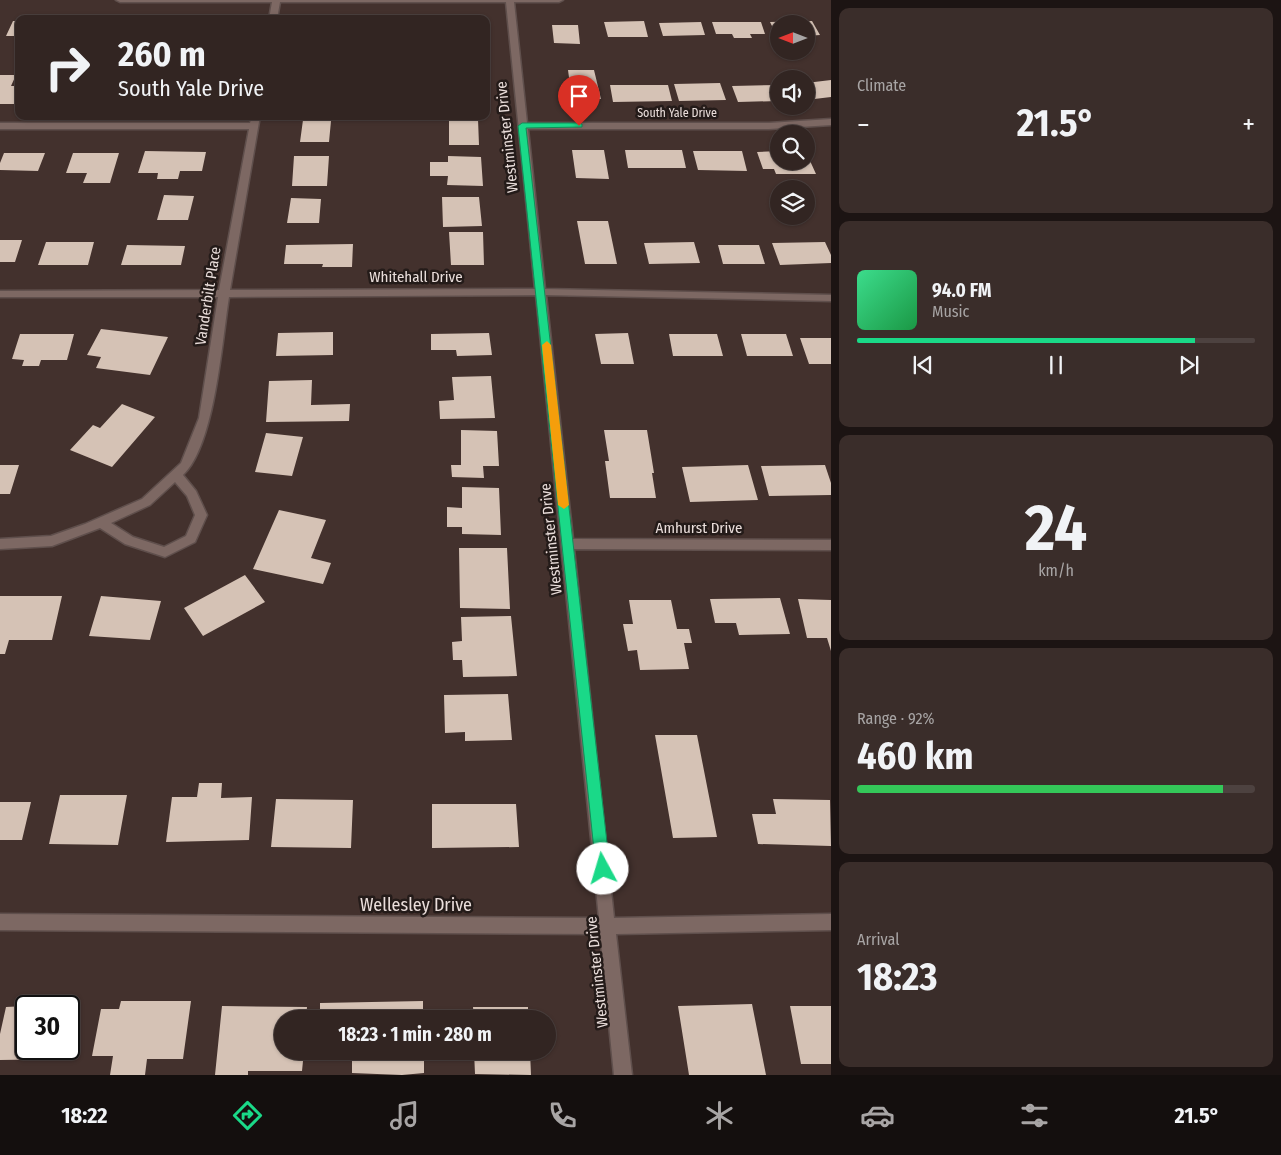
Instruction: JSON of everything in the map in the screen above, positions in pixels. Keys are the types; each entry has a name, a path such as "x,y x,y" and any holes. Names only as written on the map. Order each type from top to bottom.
{"street":[{"path":"120,0 559,0"},
{"name":"Westminster Drive","path":"510,0 609,926 623,1075"},
{"path":"274,15 276,1"},
{"path":"0,126 255,121"},
{"name":"Vanderbilt Place","path":"0,544 52,541 101,522 146,502 186,465 205,418 224,292 255,121"},
{"name":"South Yale Drive","path":"522,126 769,126 831,122"},
{"name":"Whitehall Drive","path":"0,294 541,292 831,298"},
{"path":"101,522 129,541 165,552 191,539 201,515 192,494 176,474"},
{"name":"Amhurst Drive","path":"568,544 831,545"},
{"name":"Wellesley Drive","path":"0,922 609,926 831,922"}],"building":[{"path":"13,21 15,21 15,36 6,36"},
{"path":"644,21 648,37 608,37 604,22"},
{"path":"701,22 705,35 663,36 659,23"},
{"path":"712,22 761,22 765,34 750,34 752,38 734,38 732,34 716,34"},
{"path":"552,25 578,25 580,44 554,43"},
{"path":"815,26 820,35 815,35"},
{"path":"568,70 594,70 601,99 563,99 561,85 570,85"},
{"path":"0,75 15,75 11,86 15,86 15,104 0,104"},
{"path":"831,80 831,97 815,99 815,82"},
{"path":"720,83 726,100 679,101 674,84"},
{"path":"610,85 668,85 672,101 613,102"},
{"path":"770,85 770,101 738,102 732,86"},
{"path":"303,120 331,121 329,142 300,142"},
{"path":"449,120 478,120 479,145 449,145"},
{"path":"572,150 604,150 609,179 576,178"},
{"path":"625,150 682,150 686,168 628,168"},
{"path":"145,151 206,152 202,171 180,171 178,179 157,179 158,173 138,173"},
{"path":"693,151 742,151 747,171 698,170"},
{"path":"770,151 770,169 763,169 757,152"},
{"path":"4,153 45,153 38,171 0,170 0,163"},
{"path":"73,153 119,153 110,183 83,183 87,173 66,173"},
{"path":"294,156 329,156 327,186 292,186"},
{"path":"448,156 481,157 483,186 447,185 448,176 430,176 430,162 448,162"},
{"path":"774,170 814,170 816,174 776,174"},
{"path":"164,195 194,196 188,220 157,220"},
{"path":"442,197 479,197 482,226 443,227"},
{"path":"291,198 321,199 319,223 287,223"},
{"path":"577,221 608,221 617,264 585,264"},
{"path":"449,232 483,232 484,265 451,265"},
{"path":"0,240 22,240 15,262 0,262"},
{"path":"46,242 94,242 88,265 38,265"},
{"path":"694,242 700,263 649,264 644,243"},
{"path":"825,242 831,255 831,263 780,265 772,243"},
{"path":"353,244 352,267 322,267 323,264 284,264 286,245"},
{"path":"127,245 185,246 181,265 121,265"},
{"path":"718,245 759,245 765,264 723,264"},
{"path":"101,329 168,337 150,375 96,368 101,357 87,355"},
{"path":"333,332 333,355 276,356 278,333"},
{"path":"489,333 492,355 457,356 456,350 431,350 431,334"},
{"path":"628,333 634,364 601,364 595,334"},
{"path":"20,334 74,334 67,360 41,360 39,366 22,366 24,360 12,359"},
{"path":"669,334 717,334 723,356 673,356"},
{"path":"741,334 786,334 793,356 747,356"},
{"path":"800,338 831,338 831,364 809,364"},
{"path":"491,376 495,418 440,419 439,401 454,400 452,377"},
{"path":"312,380 311,405 350,404 349,421 266,422 269,381"},
{"path":"122,404 155,417 112,467 70,450 93,425 100,428"},
{"path":"461,430 497,431 499,466 483,466 484,478 452,477 451,465 461,465"},
{"path":"604,430 647,430 656,498 610,498 605,461 609,461"},
{"path":"266,433 303,437 292,476 255,472"},
{"path":"0,465 19,465 10,494 0,494"},
{"path":"748,465 758,500 690,502 682,467"},
{"path":"825,465 831,483 831,495 769,496 761,466"},
{"path":"462,487 499,488 501,535 462,534 462,527 447,527 447,507 462,508"},
{"path":"279,510 326,520 311,558 331,563 323,584 253,569"},
{"path":"459,548 507,548 510,609 460,608"},
{"path":"245,575 265,602 203,636 184,608"},
{"path":"0,596 62,596 52,640 9,640 5,654 0,654"},
{"path":"101,596 161,601 150,640 89,636"},
{"path":"780,598 790,634 739,635 736,623 715,623 710,599"},
{"path":"798,599 831,600 831,651 827,638 807,638"},
{"path":"629,600 671,600 677,629 689,629 692,643 684,643 689,669 640,670 637,650 628,651 623,624 633,624"},
{"path":"511,616 517,676 463,677 462,660 453,660 452,642 462,641 461,617"},
{"path":"508,694 512,740 465,741 465,732 445,733 444,695"},
{"path":"655,735 697,735 717,837 673,838"},
{"path":"199,783 222,783 221,798 252,797 249,840 166,842 172,797 197,797"},
{"path":"60,795 127,795 118,845 49,844"},
{"path":"276,799 353,800 351,848 271,847"},
{"path":"773,799 830,800 831,846 758,844 752,814 776,814"},
{"path":"0,802 31,802 22,840 0,840"},
{"path":"432,804 516,804 519,847 432,848"},
{"path":"121,1001 191,1001 183,1059 147,1059 145,1075 110,1075 113,1056 92,1056 101,1009 119,1009"},
{"path":"423,1001 423,1010 320,1010 320,1003"},
{"path":"752,1004 766,1075 689,1075 678,1006"},
{"path":"222,1006 307,1007 307,1010 274,1010 274,1060 303,1060 302,1071 248,1071 248,1075 215,1075"},
{"path":"790,1006 831,1006 831,1064 801,1064"},
{"path":"6,1007 15,1007 15,1060 0,1060 0,1034"},
{"path":"473,1007 528,1007 528,1010 473,1010"},
{"path":"352,1060 424,1060 424,1073 402,1075 352,1073"},
{"path":"474,1060 530,1060 531,1075 475,1074"}],"slow traffic":[{"path":"547,345 564,505"}],"route":[{"path":"579,126 522,126 603,869"}]}
